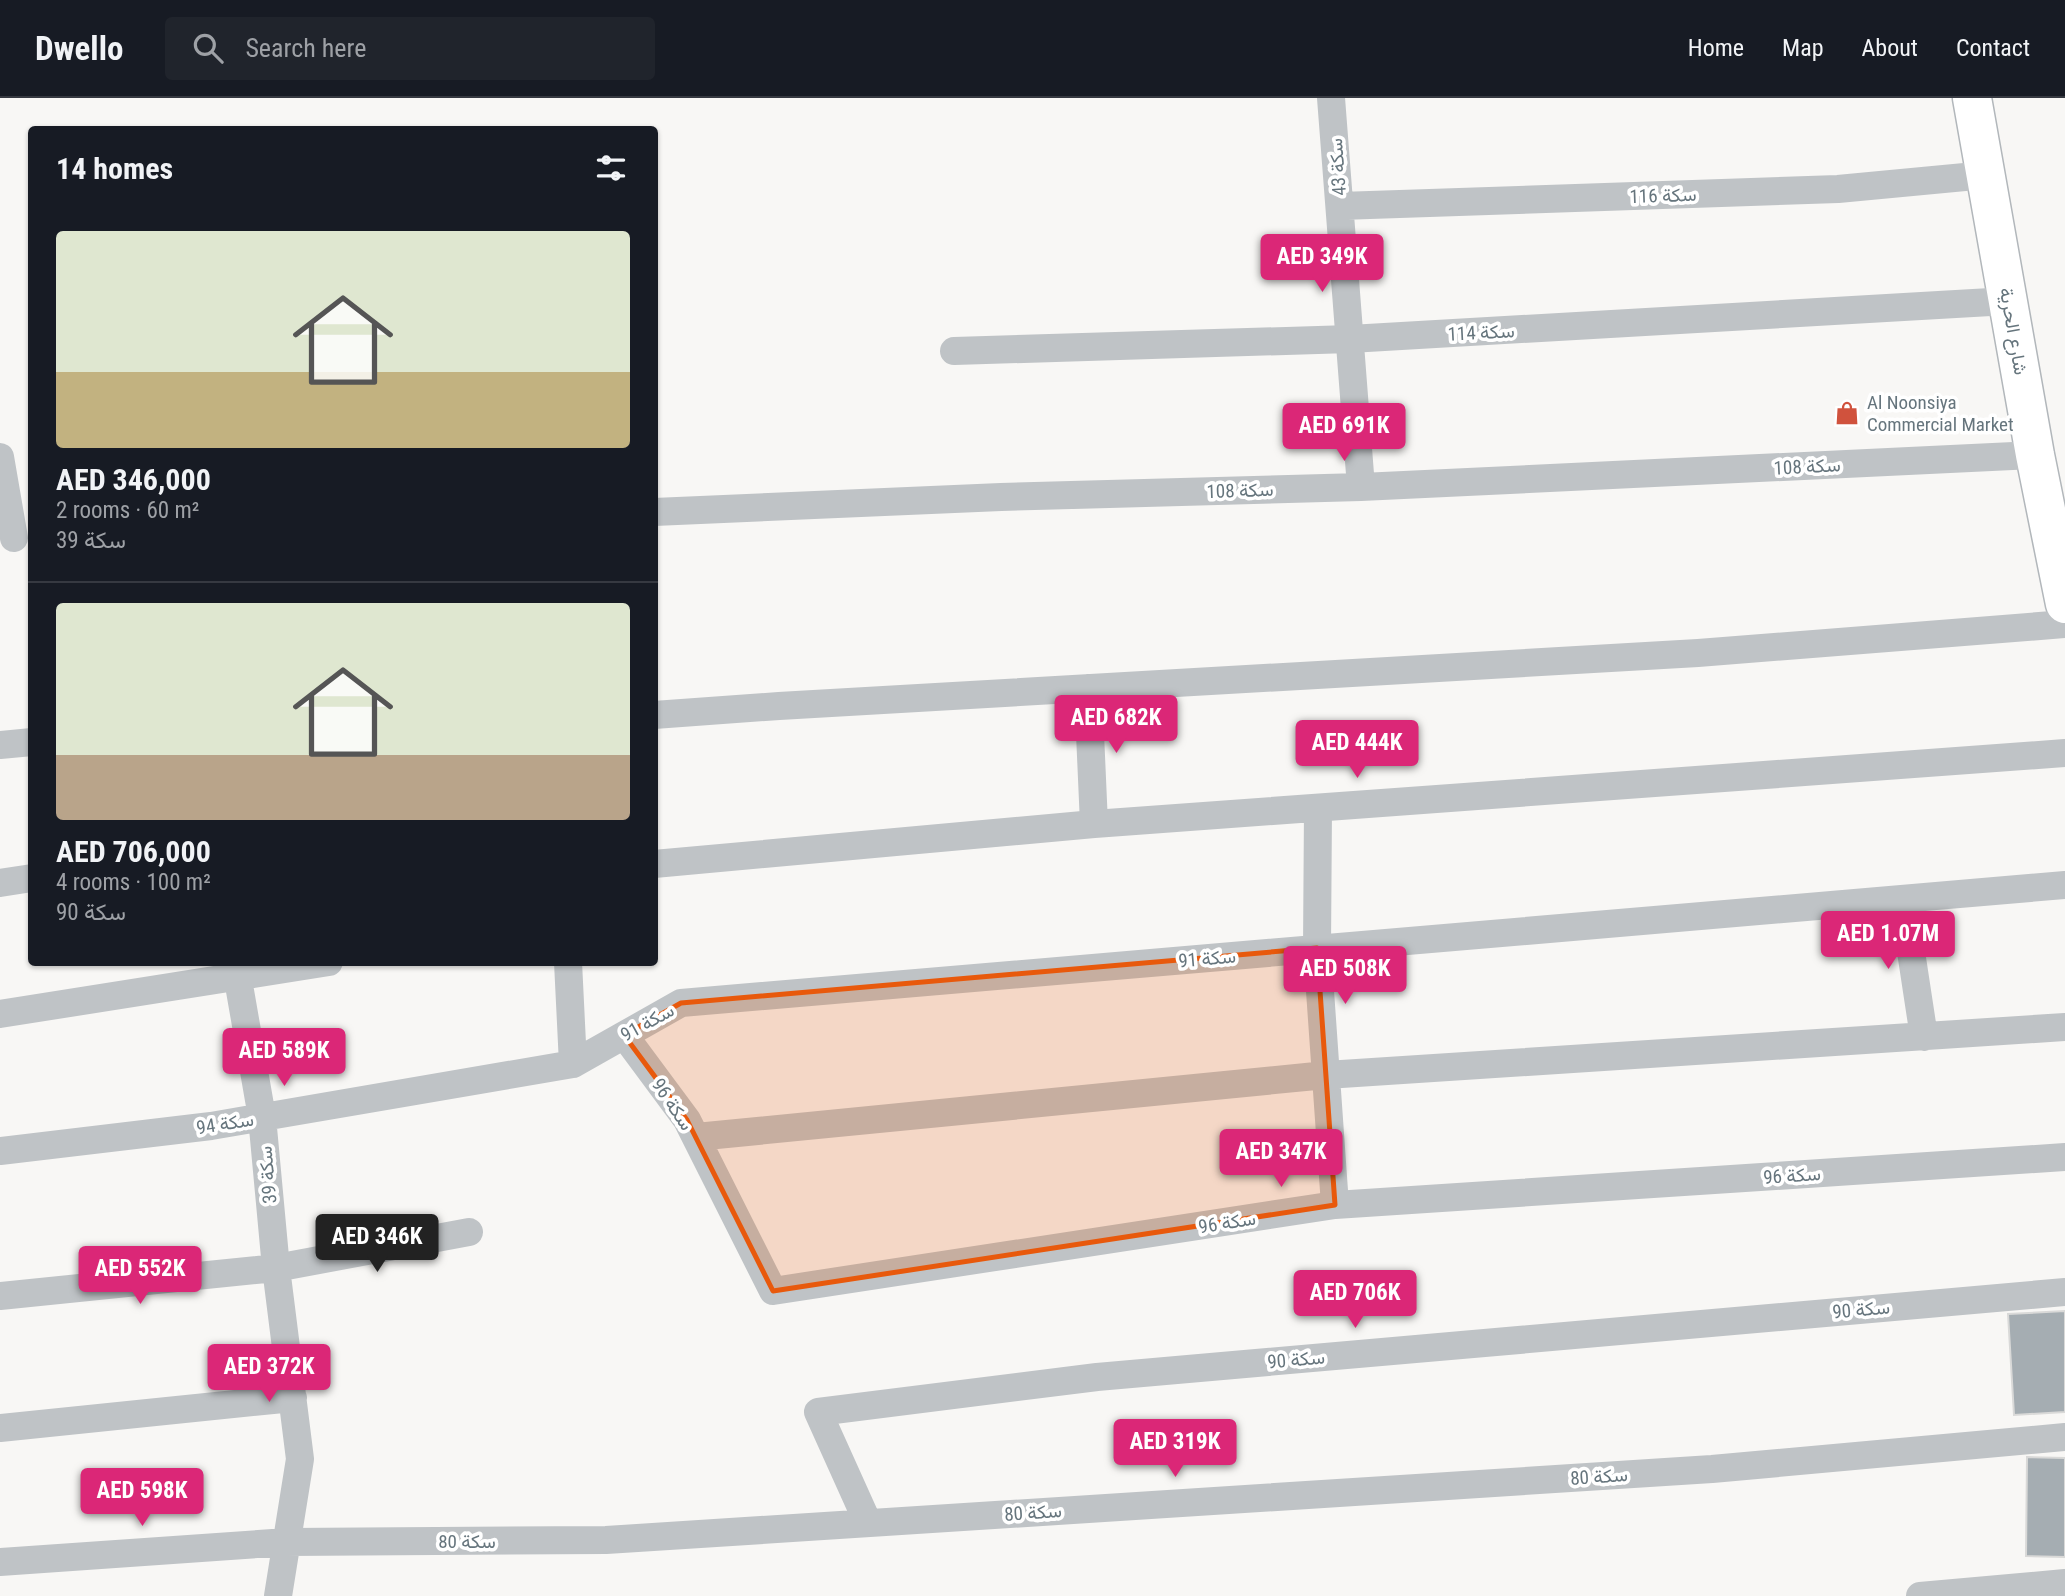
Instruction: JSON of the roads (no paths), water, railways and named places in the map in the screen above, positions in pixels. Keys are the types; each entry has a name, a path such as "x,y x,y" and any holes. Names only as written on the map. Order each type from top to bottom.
{"street":[{"name":"سكة 43","path":"1332,98 1361,487"},
{"name":"شارع الحرية","path":"1972,98 2035,455 2065,604"},
{"name":"سكة 116","path":"1340,206 1838,189 1986,175"},
{"name":"سكة 114","path":"954,351 1350,339 2008,301"},
{"name":"سكة 108","path":"658,512 1001,497 1361,487 2035,455"},
{"path":"0,457 15,539"},
{"path":"658,715 1698,653 2065,624"},
{"path":"1088,688 1094,824"},
{"path":"0,745 28,742"},
{"path":"658,864 1094,824 2065,753"},
{"path":"1318,808 1317,948 1335,1205"},
{"path":"0,883 28,878"},
{"name":"سكة 91","path":"573,1064 681,1003 2065,885"},
{"path":"1903,899 1924,1037"},
{"path":"0,1014 236,970 282,966"},
{"path":"568,966 573,1064"},
{"name":"سكة 39","path":"236,970 262,1117 276,1268 300,1460 278,1596"},
{"path":"696,1137 1326,1075 2065,1027"},
{"name":"سكة 96","path":"624,1035 687,1119 773,1291 1335,1205 2065,1157"},
{"name":"سكة 94","path":"0,1151 211,1126 573,1064"},
{"path":"0,1296 276,1268 470,1232"},
{"name":"سكة 90","path":"868,1523 818,1412 1097,1377 2065,1292"},
{"path":"0,1428 293,1398"},
{"name":"سكة 80","path":"0,1562 286,1542 606,1540 1712,1469 2065,1437"},
{"path":"1920,1596 2065,1583"}],"place":[{"name":"Al Noonsiya Commercial Market","path":"1847,413"}]}
